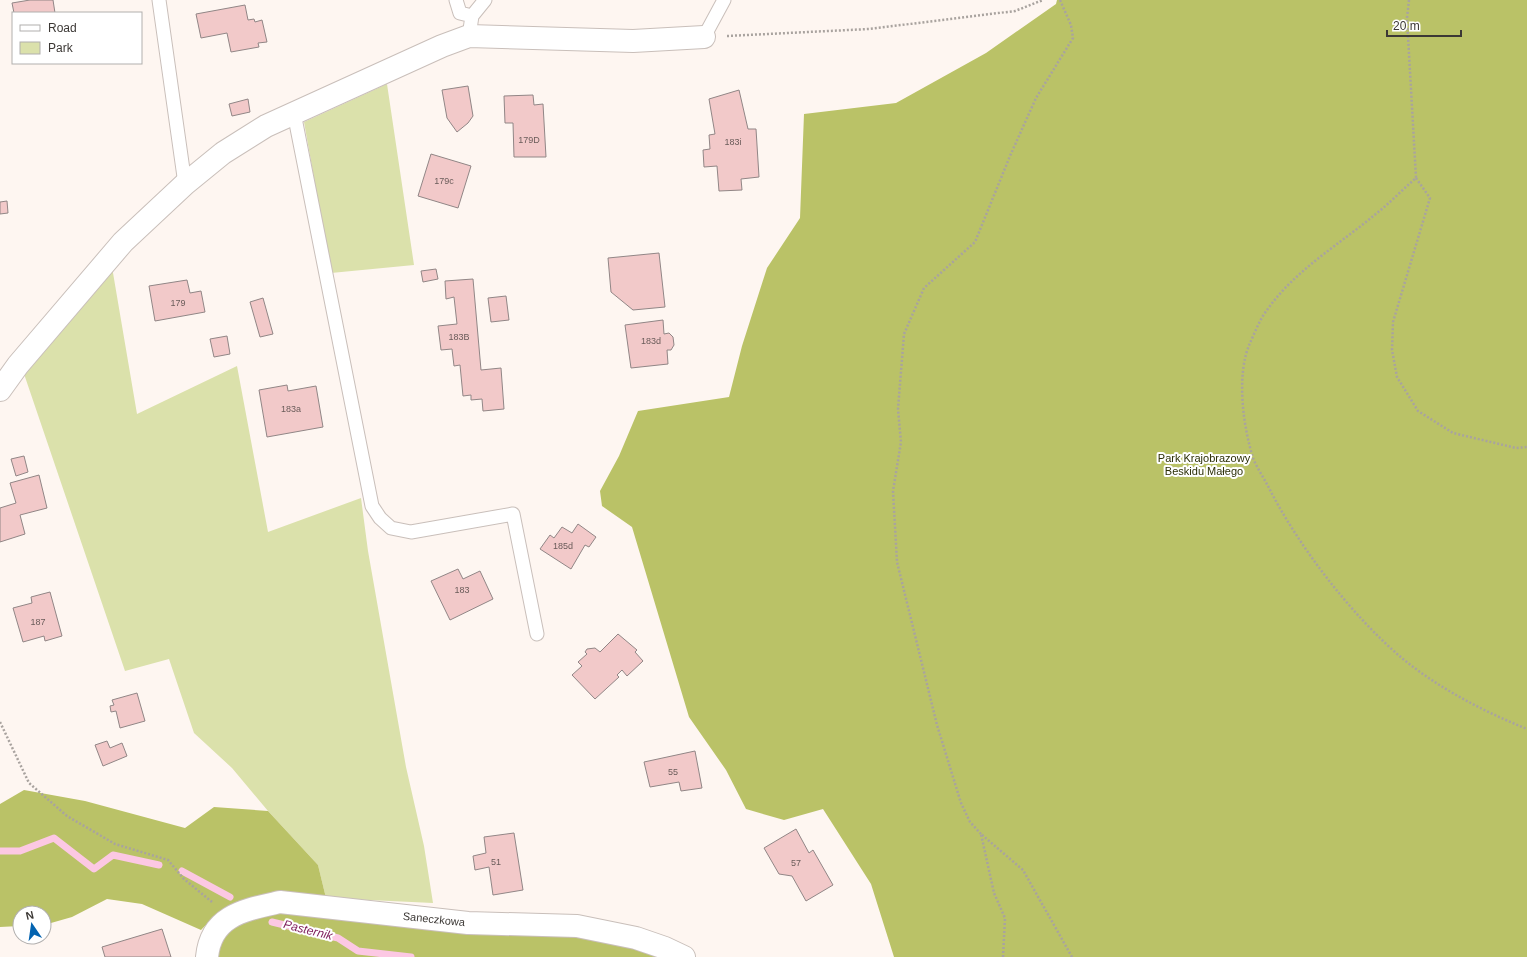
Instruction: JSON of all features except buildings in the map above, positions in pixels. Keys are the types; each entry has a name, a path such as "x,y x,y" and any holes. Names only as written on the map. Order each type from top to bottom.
{"street":[{"path":"0,390 18,365 94,274 123,242 185,184 223,153 266,126 442,46 470,26 633,41 704,37"},
{"name":"Saneczkowa","path":"207,957 208,942 217,928 230,917 261,906 280,902 468,923 577,926 636,938 665,948 684,957"}],"lane":[{"path":"159,0 185,184"},
{"path":"456,0 460,13 470,26 485,0"},
{"path":"704,37 724,0"},
{"path":"294,113 329,297 348,381 372,506 380,518 391,528 411,532 513,514 538,634"}],"path":[{"path":"704,37 869,30 1015,11 1043,0"},
{"path":"1060,0 1071,25 1073,38 1036,98 1010,156 975,242 924,288 904,334 898,410 900,442 893,491 897,562 937,725 961,803 970,822 981,834 1023,870 1072,957"},
{"path":"1409,0 1407,18 1416,178 1430,198 1393,322 1392,350 1397,377 1418,410 1453,433 1516,448 1527,447"},
{"path":"1416,178 1377,213 1331,248 1294,280 1267,310 1249,345 1241,382 1254,459 1280,510 1311,555 1341,596 1384,642 1405,660 1452,694 1527,730"},
{"path":"0,722 29,783 67,816 115,844 168,860 192,885"},
{"path":"981,834 994,893 1004,918 1003,957"}],"green space":[{"name":"Park Krajobrazowy Beskidu Małego","path":"1057,0 1527,0 1527,957 894,957 871,884 823,809 784,820 746,809 726,770 689,717 632,527 602,506 600,491 619,456 638,411 729,397 742,346 767,268 800,218 804,114 896,103 986,53 1056,4"},
{"path":"387,84 414,265 331,273 304,122"},
{"path":"112,267 137,414 237,366 268,532 361,498 368,551 406,767 424,846 433,903 326,898 318,865 268,811 232,768 194,733 169,659 125,671 22,368"},
{"path":"24,790 85,801 185,828 214,807 268,811 318,865 326,898 274,897 235,903 219,912 201,930 142,904 107,899 72,917 52,923 52,905 12,905 12,926 0,927 0,804"},
{"path":"263,911 544,930 673,957 213,957 221,930"}],"waterway":[{"name":"Pasternik","path":"0,851 20,851 54,838 94,869 113,855 159,865"},
{"name":"Pasternik","path":"182,871 230,897"},
{"name":"Pasternik","path":"272,922 338,938 358,951 411,957"}]}
